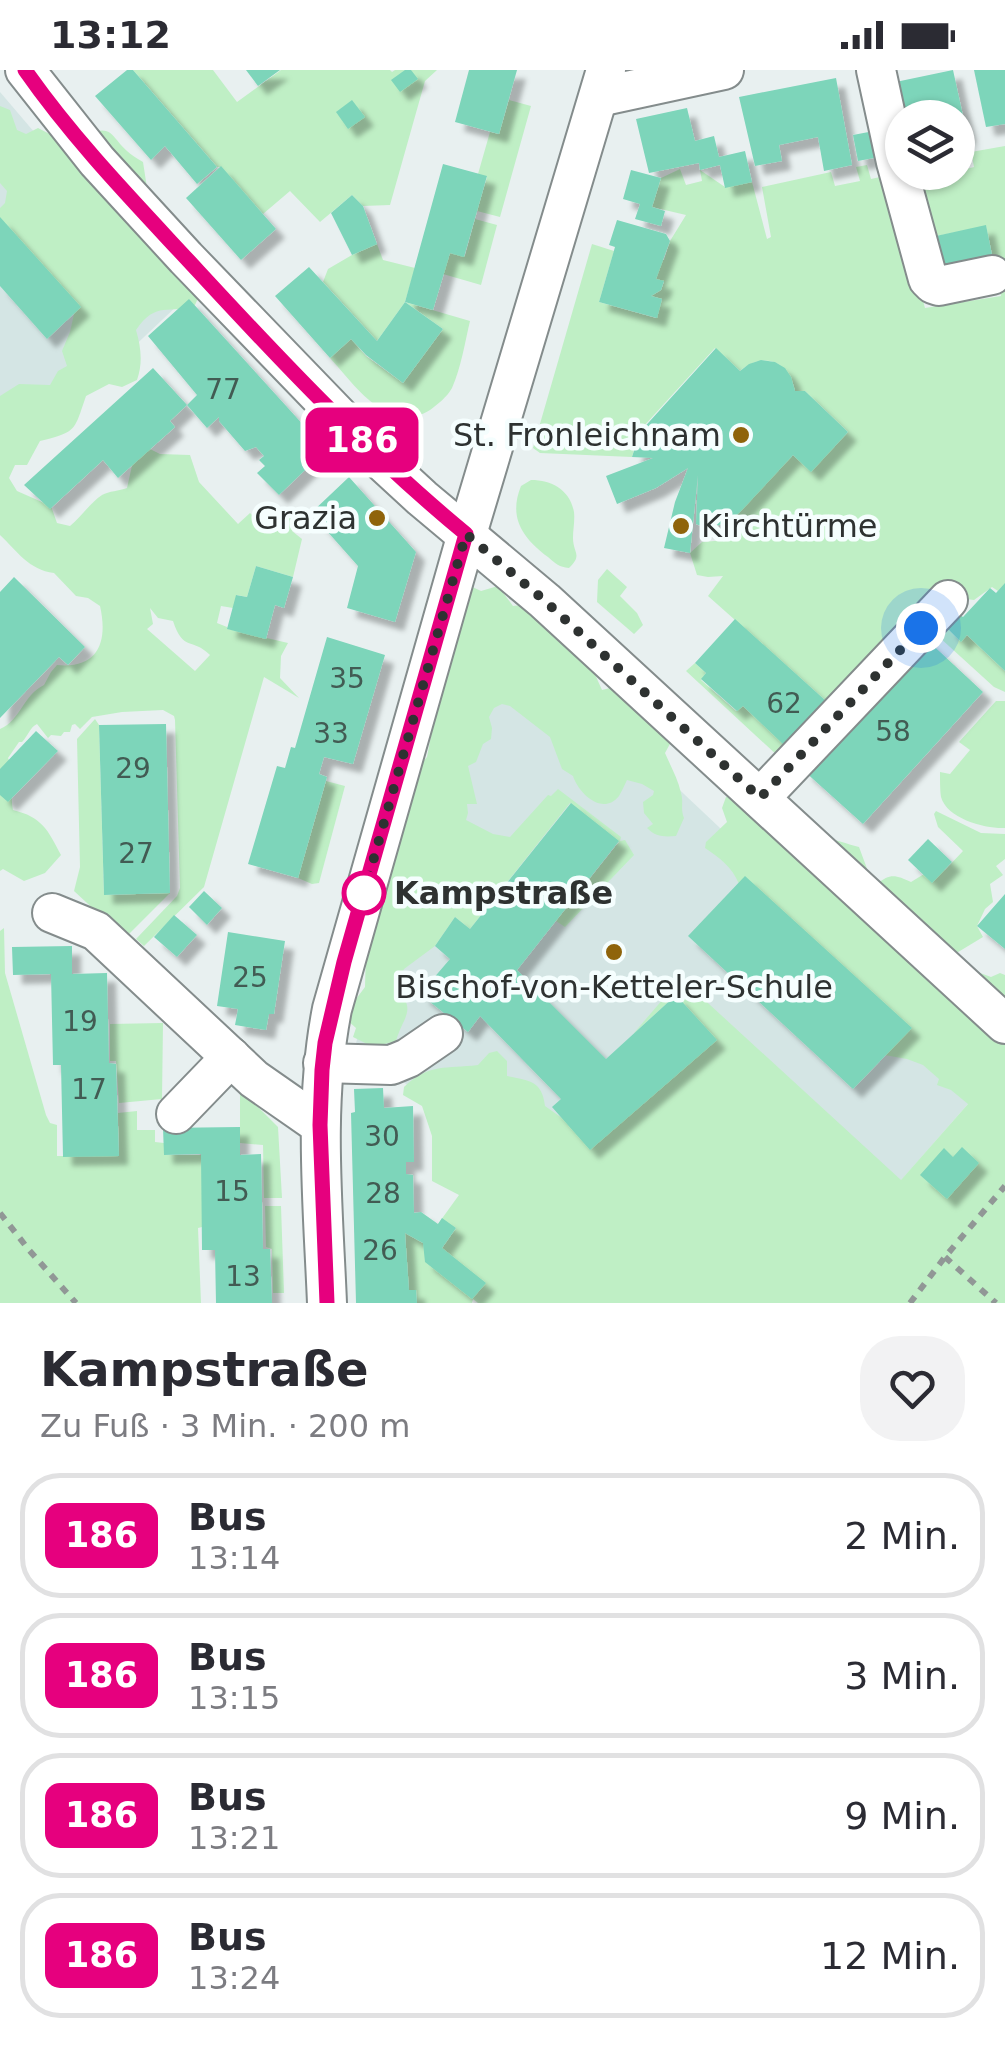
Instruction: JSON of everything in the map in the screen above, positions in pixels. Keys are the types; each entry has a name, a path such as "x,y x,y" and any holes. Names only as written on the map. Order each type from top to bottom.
{"street":[{"path":"25,70 98,161 256,333 384,462 545,601 1005,1024"},
{"path":"327,1303 320,1125 323,1063 332,1009 466,534 602,83 724,70"},
{"path":"876,70 928,279 939,286 992,276"},
{"path":"760,798 948,600"},
{"path":"52,913 96,930 254,1079 320,1125"},
{"path":"323,1063 391,1064 408,1058 443,1034"},
{"path":"176,1114 231,1058"}],"path":[{"path":"910,1303 1005,1186"},
{"path":"0,1213 76,1303"},
{"path":"945,1257 996,1303"}],"shaded area":[{"path":"0,92 180,303 0,473"},
{"name":"Bischof-von-Ketteler-Schule","path":"525,644 826,928 982,1088 896,1186 716,1303 355,1048 371,977 442,740"}],"green space":[{"path":"133,70 213,70 237,102 281,70 437,70 425,81 390,205 363,206 352,195 320,222 290,191 263,214"},
{"path":"509,100 531,106 500,217 477,211 487,177 478,174 490,132 499,134"},
{"path":"0,106 10,110 17,130 26,134 38,128 67,143 97,131 111,134 143,162 147,188 201,250 199,296 195,305 157,312 143,321 136,330 141,355 137,380 122,387 109,384 86,396 79,417 68,432 40,441 27,465 15,465 9,478 17,491 51,506 57,523 70,526 102,495 127,488 133,461 148,448 160,454 190,455 199,482 238,524 250,513 268,530 291,509 301,522 292,531 302,539 293,577 256,566 247,597 237,595 233,608 221,606 217,623 288,643 281,656 280,678 299,698 264,677 204,887 144,946 136,939 180,888 175,720 163,710 92,717 80,729 75,724 70,732 48,738 37,724 33,727 8,758 13,810 31,816 43,826 61,855 45,873 24,881 0,871 0,729 44,685 57,665 71,665 91,657 103,631 100,606 76,596 54,573 30,564 0,535 0,396 19,384 50,385 58,371 67,366 62,351 76,305 0,270 0,208 7,191 0,183","holes":["150,608 158,618 173,621 184,641 210,655 195,671 147,629 153,624"]},
{"path":"1005,146 1005,584 998,591 992,587 974,600 959,598 872,665 864,660 826,701 708,596 723,576 697,575 690,553 702,542 727,540 729,521 793,455 811,471 848,432 805,391 795,391 781,366 758,361 740,371 715,348 643,427 632,457 540,453 533,448 592,244 614,251 599,302 656,318 662,299 651,296 661,290 664,282 656,279 661,260 686,215 652,207 661,178 680,169 686,185 702,181 700,170 725,187 752,182 767,239 771,237 762,187 831,172 835,186 860,181 856,167 867,165 871,179 885,176 885,190 893,190 925,308 1001,296 986,226 927,238 914,190 975,190 975,151"},
{"path":"475,219 497,225 481,285 443,274 450,253 465,256"},
{"path":"377,244 383,260 415,268 405,302 377,341 323,282 328,269"},
{"path":"405,302 470,321 452,388 430,410 400,417 373,404 330,358 351,339 366,356 403,383 443,329"},
{"path":"531,480 559,488 572,504 576,557 569,568 558,565 539,550 520,526 517,497 521,486"},
{"path":"607,569 627,587 620,596 643,625 634,634 597,602 598,580"},
{"path":"464,583 481,591 498,586 513,606 535,609 593,670 602,690 618,686 671,742 665,753 680,788 684,818 676,836 654,833 647,828 653,824 644,813 643,802 654,791 627,780 612,802 592,800 573,776 562,769 550,737 510,706 494,708 489,717 491,739 483,744 476,762 468,766 477,804 467,804 466,820 493,834 510,837 558,789 621,837 620,841 625,840 634,855 565,927 556,921 619,842 570,803 470,929 455,917 435,946 404,969 396,986 406,1002 405,1019 396,1041 373,1047 353,1037 356,1028 347,1020 345,1009 365,987 366,951 407,779 427,757 433,725 429,610 425,604 439,593"},
{"path":"947,628 960,641 967,635 1005,671 1005,692 994,687 939,637"},
{"path":"695,663 706,673 701,680 736,711 743,706 783,743 789,739 794,743 779,757 686,671"},
{"path":"996,701 1005,701 1005,828 959,817 945,805 940,791 940,772 950,774 970,750 959,742"},
{"path":"95,719 99,725 104,895 170,893 125,938 74,891 80,867 77,739"},
{"path":"326,781 345,786 319,883 312,884 298,878"},
{"path":"743,795 823,838 859,847 877,884 893,876 911,882 929,871 945,870 963,851 938,827 936,811 981,833 1005,834 1005,859 996,866 1003,875 990,884 993,902 977,926 983,937 945,960 991,977 1005,975 1005,1303 478,1303 473,1299 472,1303 417,1303 416,1290 409,1290 405,1233 442,1248 456,1228 438,1224 459,1195 432,1181 432,1136 422,1106 403,1095 404,1087 413,1079 430,1071 478,1065 489,1053 497,1051 507,1061 507,1076 537,1086 545,1106 569,1123 716,1040 676,995 633,1034 664,998 685,982 901,1180 968,1104 951,1090 937,1085 939,1079 923,1065 873,1053 729,868 705,848 706,842 727,822 722,808 726,797"},
{"path":"4,928 5,973 46,1115 50,1123 57,1125 57,1156 119,1156 118,1113 137,1111 137,1130 155,1130 155,1142 164,1143 164,1155 202,1155 202,1227 198,1228 201,1303 0,1303 0,931"},
{"path":"163,1023 162,1099 119,1103 116,1061 110,1061 110,1024"},
{"path":"240,1089 278,1127 282,1198 264,1198 263,1145 240,1143"},
{"path":"265,1206 281,1206 284,1293 273,1293 272,1249 266,1247"}],"building":[{"path":"127,70 133,70 217,167 197,184 165,146 151,160 95,96"},
{"path":"246,70 280,70 258,86"},
{"path":"411,70 418,79 400,92 391,80"},
{"path":"469,70 517,70 499,134 455,122"},
{"path":"953,70 960,100 894,100 886,84"},
{"path":"974,70 1005,70 1005,124 986,127"},
{"path":"836,78 852,165 824,171 818,137 779,145 782,161 755,166 739,97"},
{"path":"352,100 365,117 348,129 336,112"},
{"path":"687,108 695,141 714,136 719,157 745,151 752,182 725,188 720,165 700,170 699,163 649,173 636,119"},
{"path":"879,130 884,156 858,161 853,135"},
{"path":"443,164 487,176 464,257 450,253 433,310 405,302"},
{"path":"221,166 276,229 241,260 186,198"},
{"path":"631,170 661,178 652,207 665,211 661,226 635,219 640,204 623,199"},
{"path":"352,195 363,206 377,244 352,255 331,213"},
{"path":"0,217 81,307 47,339 0,286"},
{"path":"617,220 666,234 670,241 656,279 664,281 661,290 651,296 662,299 657,318 599,302 615,247 609,245"},
{"path":"986,225 992,255 933,267 927,238"},
{"path":"309,267 377,341 405,302 443,329 403,383 351,339 330,358 275,296"},
{"path":"189,299 326,450 279,495 257,473 265,466 259,460 264,456 256,447 245,451 219,417 207,428 187,405 197,395 148,336"},
{"name":"St. Fronleichnam","path":"716,348 740,371 761,360 785,368 795,391 805,391 848,432 811,472 793,455 740,512 719,525 706,528 696,524 698,475 690,553 664,548 688,468 656,488 617,504 606,476 653,458 632,457 640,432"},
{"path":"153,368 187,405 170,421 175,427 118,478 103,460 50,509 24,485"},
{"path":"349,477 416,552 395,622 347,608 358,566 311,513"},
{"path":"256,566 293,577 284,608 275,605 266,639 227,629 236,595 247,597"},
{"path":"14,577 85,647 68,665 59,657 0,718 0,592"},
{"path":"1005,583 1005,671 967,635 961,642 947,628 990,588 996,593"},
{"path":"735,619 826,701 813,714 818,718 799,737 793,734 783,744 743,706 737,711 701,679 706,673 695,663"},
{"path":"327,637 385,655 353,764 324,757 319,774 327,777 298,878 248,864 277,766 285,768 291,747 295,748"},
{"path":"924,637 983,692 863,824 803,770"},
{"path":"166,724 170,893 104,895 99,725"},
{"path":"36,731 58,751 8,802 0,795 0,769"},
{"path":"571,803 619,841 517,970 606,1059 676,995 717,1040 590,1150 552,1107 561,1099 480,1016 468,1032 420,994 450,959 435,946 455,917 470,929"},
{"path":"928,839 952,862 932,883 908,860"},
{"path":"745,876 912,1028 853,1089 688,936"},
{"path":"204,891 222,908 207,925 189,907"},
{"path":"1005,894 1005,949 977,926"},
{"path":"174,915 197,935 177,957 154,937"},
{"path":"228,932 285,941 274,1014 269,1014 266,1030 235,1025 238,1009 217,1006"},
{"path":"72,946 72,974 107,973 109,1063 116,1064 119,1156 63,1157 61,1065 53,1065 51,974 13,975 12,947"},
{"path":"383,1088 384,1108 413,1106 414,1162 406,1162 406,1174 413,1175 414,1213 421,1212 438,1224 442,1218 456,1228 442,1248 486,1283 472,1299 425,1262 423,1243 405,1233 409,1290 416,1290 417,1303 356,1303 351,1113 355,1112 354,1089"},
{"path":"240,1127 240,1155 261,1154 263,1249 270,1249 272,1303 216,1303 215,1250 202,1250 201,1154 164,1155 163,1128"},
{"path":"962,1147 979,1163 947,1199 920,1175 944,1148 953,1157"}],"bus line":[{"name":"186","path":"25,70 98,161 256,333 384,462 466,534 344,962 325,1043 320,1125 327,1303"}],"place":[{"name":"St. Fronleichnam","path":"741,435"},
{"name":"Grazia","path":"377,518"},
{"name":"Kirchtürme","path":"681,526"},
{"name":"Kampstraße","path":"364,893"},
{"name":"Bischof-von-Ketteler-Schule","path":"614,952"}],"route":[{"path":"364,893 466,534 760,798 921,628"}]}
